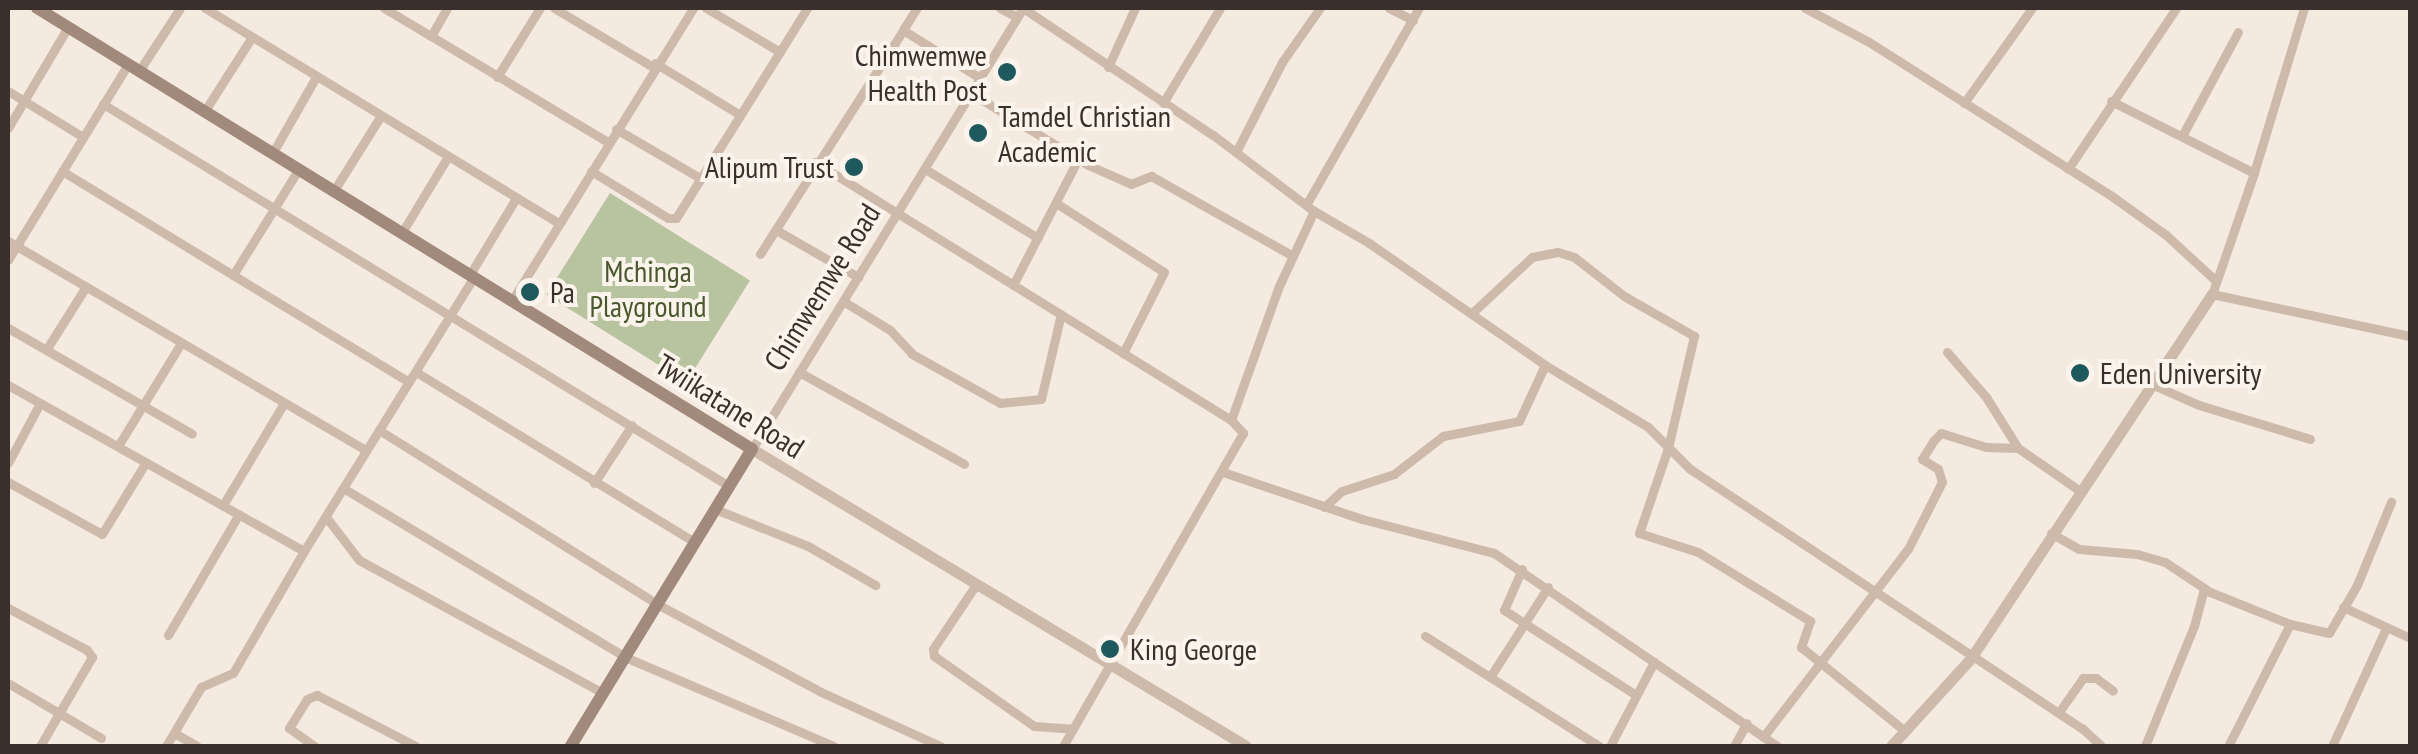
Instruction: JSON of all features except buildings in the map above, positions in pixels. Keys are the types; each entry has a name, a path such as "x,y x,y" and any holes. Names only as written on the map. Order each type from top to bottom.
{"main road":[{"name":"Twiikatane Road","path":"37,8 752,448"},
{"name":"Chimwemwe Road","path":"571,746 752,448"}],"street":[{"path":"8,260 12,244 103,104 180,8"},
{"path":"205,8 559,223"},
{"path":"384,8 608,142"},
{"path":"431,36 447,8"},
{"path":"497,78 540,8"},
{"path":"554,8 737,113"},
{"path":"512,302 654,65 693,8"},
{"path":"706,8 780,52"},
{"path":"591,170 674,219 806,8"},
{"path":"760,254 815,162 917,8"},
{"path":"1000,8 1021,11 1108,67 1545,365 1638,420 1690,468 1875,595 2059,712 2101,746"},
{"path":"1108,67 1135,8"},
{"path":"1162,103 1220,8"},
{"path":"1236,152 1282,62 1320,8"},
{"path":"1389,8 1414,20"},
{"path":"1232,420 1310,208 1419,8"},
{"path":"1805,8 1964,102 2166,235 2214,288 2410,336"},
{"path":"1964,102 2032,8"},
{"path":"2068,169 2176,8"},
{"path":"1895,745 1904,730 1971,658 2214,288 2304,8"},
{"name":"Chimwemwe Road","path":"752,448 1021,11"},
{"path":"8,128 68,27"},
{"path":"902,30 980,78"},
{"path":"2182,136 2238,32"},
{"path":"204,112 252,37"},
{"path":"272,154 316,77"},
{"path":"8,91 83,137"},
{"path":"971,93 1078,159 1131,184 1151,176 1292,256"},
{"path":"2111,101 2254,173"},
{"path":"103,104 729,486"},
{"path":"333,192 380,117"},
{"path":"616,130 700,178"},
{"path":"402,234 447,158"},
{"path":"1013,285 1078,159"},
{"path":"815,162 1232,420 1243,434 1063,746"},
{"path":"925,169 1038,238"},
{"path":"233,275 298,170"},
{"path":"62,171 409,382"},
{"path":"166,746 205,683 230,676 449,318 516,198"},
{"path":"1056,203 1164,272 1124,353"},
{"path":"776,230 858,278"},
{"path":"12,244 366,450"},
{"path":"1472,313 1532,257 1558,252 1574,257 1624,296 1692,334 1694,346 1668,448 1639,533 1698,552 1810,621 1800,645 1904,730"},
{"path":"46,350 85,288"},
{"path":"843,300 890,330 912,354 1000,403 1040,399 1061,314"},
{"path":"8,328 192,434"},
{"path":"118,446 181,343"},
{"path":"1947,352 1986,397 2018,448 2080,490"},
{"path":"1324,507 1342,492 1394,474 1440,438 1520,421 1545,365"},
{"path":"416,372 694,542"},
{"path":"798,372 964,464"},
{"path":"2151,384 2200,405 2310,439"},
{"path":"8,385 304,551"},
{"path":"223,506 284,403"},
{"path":"8,463 40,404"},
{"path":"594,483 632,424"},
{"path":"379,430 657,604 821,692 940,746"},
{"path":"1763,737 1908,549 1942,482 1938,469 1922,459 1934,440 1941,433 1986,447 2018,448"},
{"name":"Twiikatane Road","path":"752,448 1246,746"},
{"path":"8,482 102,534 146,462"},
{"path":"1223,472 1324,507 1470,543 1522,568 1777,746"},
{"path":"343,488 625,658 834,746"},
{"path":"2051,533 2079,549 2155,558 2204,588 2290,624 2328,634 2391,502"},
{"path":"715,509 782,534 875,585"},
{"path":"168,635 239,514"},
{"path":"326,517 359,560 603,693"},
{"path":"1522,568 1503,608 1636,695"},
{"path":"975,586 932,649 934,656 1029,723 1073,730"},
{"path":"1490,678 1548,587"},
{"path":"2145,746 2194,626 2204,588"},
{"path":"2344,607 2410,638"},
{"path":"8,608 90,653 86,672 40,746"},
{"path":"2228,746 2290,624"},
{"path":"2332,746 2386,628"},
{"path":"1425,636 1600,746"},
{"path":"1610,746 1654,662"},
{"path":"2059,712 2083,678 2096,678 2113,692"},
{"path":"8,683 101,738"},
{"path":"314,746 288,728 307,699 316,695 416,746"},
{"path":"1734,746 1747,723"},
{"path":"174,733 196,746"}],"green space":[{"name":"Mchinga Playground","path":"610,193 750,280 686,382 546,295"}],"place":[{"name":"Chimwemwe Health Post","path":"1007,72"},
{"name":"Tamdel Christian Academic","path":"978,133"},
{"name":"Alipum Trust","path":"854,167"},
{"name":"Pa","path":"530,292"},
{"name":"Eden University","path":"2080,373"},
{"name":"King George","path":"1110,649"}]}
